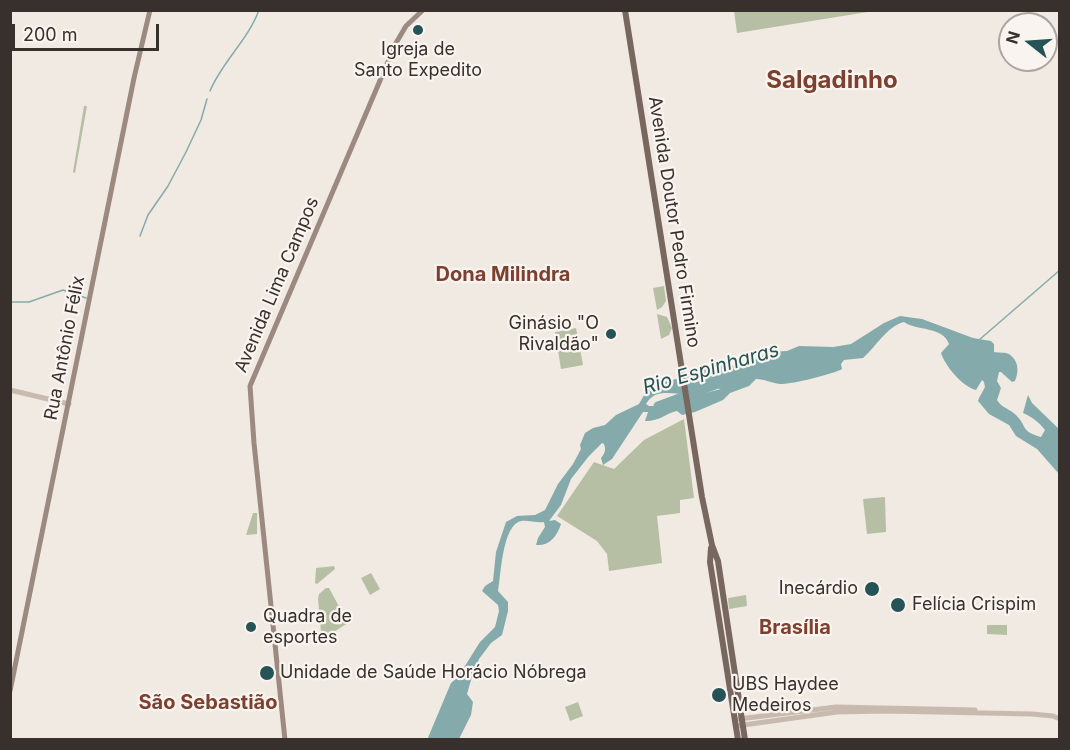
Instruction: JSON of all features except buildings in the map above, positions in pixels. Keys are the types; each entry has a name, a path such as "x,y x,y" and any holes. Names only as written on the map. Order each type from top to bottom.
{"main road":[{"name":"Rua Antônio Félix","path":"10,691 134,78 150,10"},
{"name":"Avenida Lima Campos","path":"285,740 256,469 250,395 253,378 400,35 423,10"},
{"name":"Avenida Doutor Pedro Firmino","path":"625,10 702,497 712,545 710,562 739,723 745,740"},
{"name":"Avenida Doutor Pedro Firmino","path":"738,740 739,723"}],"street":[{"path":"10,390 69,404"},
{"path":"739,723 837,712 888,711 1032,714 1053,716 1059,719"}],"green space":[{"path":"734,10 880,10 737,33 734,11"},
{"path":"84,106 87,106 75,173 73,172"},
{"path":"664,286 666,301 657,310 653,288"},
{"path":"657,314 667,317 672,328 669,335 661,339"},
{"path":"576,328 583,365 561,369 555,332"},
{"path":"684,419 694,498 680,500 680,513 657,516 662,563 609,571 607,554 597,541 557,516 594,462 614,469 644,440"},
{"path":"885,497 886,532 867,534 863,499"},
{"path":"253,513 257,513 257,534 246,535"},
{"path":"334,566 335,569 317,584 315,583 316,568"},
{"path":"371,573 380,589 370,595 361,578"},
{"path":"329,588 348,623 332,633 324,634 321,632 318,599 319,594"},
{"path":"746,595 747,606 729,609 728,598"},
{"path":"987,625 1007,625 1007,635 987,634"},
{"path":"578,702 583,716 570,721 565,707"}],"water":[{"path":"900,316 922,319 973,338 991,341 994,344 994,352 1007,353 1012,357 1017,366 1015,381 1012,382 999,372 997,381 1001,388 997,400 1020,419 1027,431 1041,437 1045,430 1023,413 1028,395 1032,403 1059,429 1059,474 1037,449 1016,436 1009,425 989,414 978,401 985,387 982,380 976,390 966,385 950,370 941,353 949,344 946,338 941,334 904,322 892,328 863,358 844,360 841,364 842,369 837,371 785,384 756,379 749,386 730,393 723,400 682,415 677,411 655,420 645,421 648,412 643,412 612,459 603,465 601,458 605,448 602,443 571,479 561,505 549,521 555,520 561,524 552,539 545,544 536,545 545,527 544,522 521,521 510,532 503,552 498,591 508,602 508,611 502,635 491,643 479,659 473,673 467,694 473,702 471,715 459,739 427,740 451,683 458,677 480,642 495,627 499,611 498,605 482,591 493,581 496,552 506,522 517,516 535,515 545,510 558,484 581,449 580,445 585,433 605,425 616,415 639,404 647,390 653,386 659,387 664,382 684,377 701,366 744,365 770,352 787,351 799,346 833,347 851,344 884,323","holes":["714,388 721,389 654,406 646,404 659,394 685,394"]}],"waterway":[{"path":"210,91 259,10"},
{"path":"140,236 148,215 168,186 186,152 201,120 207,99"},
{"path":"979,340 1060,270"},
{"path":"10,302 29,302 63,290 86,298"},
{"name":"Rio Espinharas","path":"658,406 715,385"}],"place":[{"name":"Igreja de Santo Expedito","path":"418,30"},
{"name":"Ginásio \"O Rivaldão\"","path":"611,334"},
{"name":"Inecárdio","path":"872,589"},
{"name":"Felícia Crispim","path":"898,605"},
{"name":"Quadra de esportes","path":"251,627"},
{"name":"Unidade de Saúde Horácio Nóbrega","path":"267,673"},
{"name":"UBS Haydee Medeiros","path":"719,695"}],"district":[{"name":"Salgadinho","path":"832,81"},
{"name":"Dona Milindra","path":"503,275"},
{"name":"Brasília","path":"795,628"},
{"name":"São Sebastião","path":"208,703"}]}
